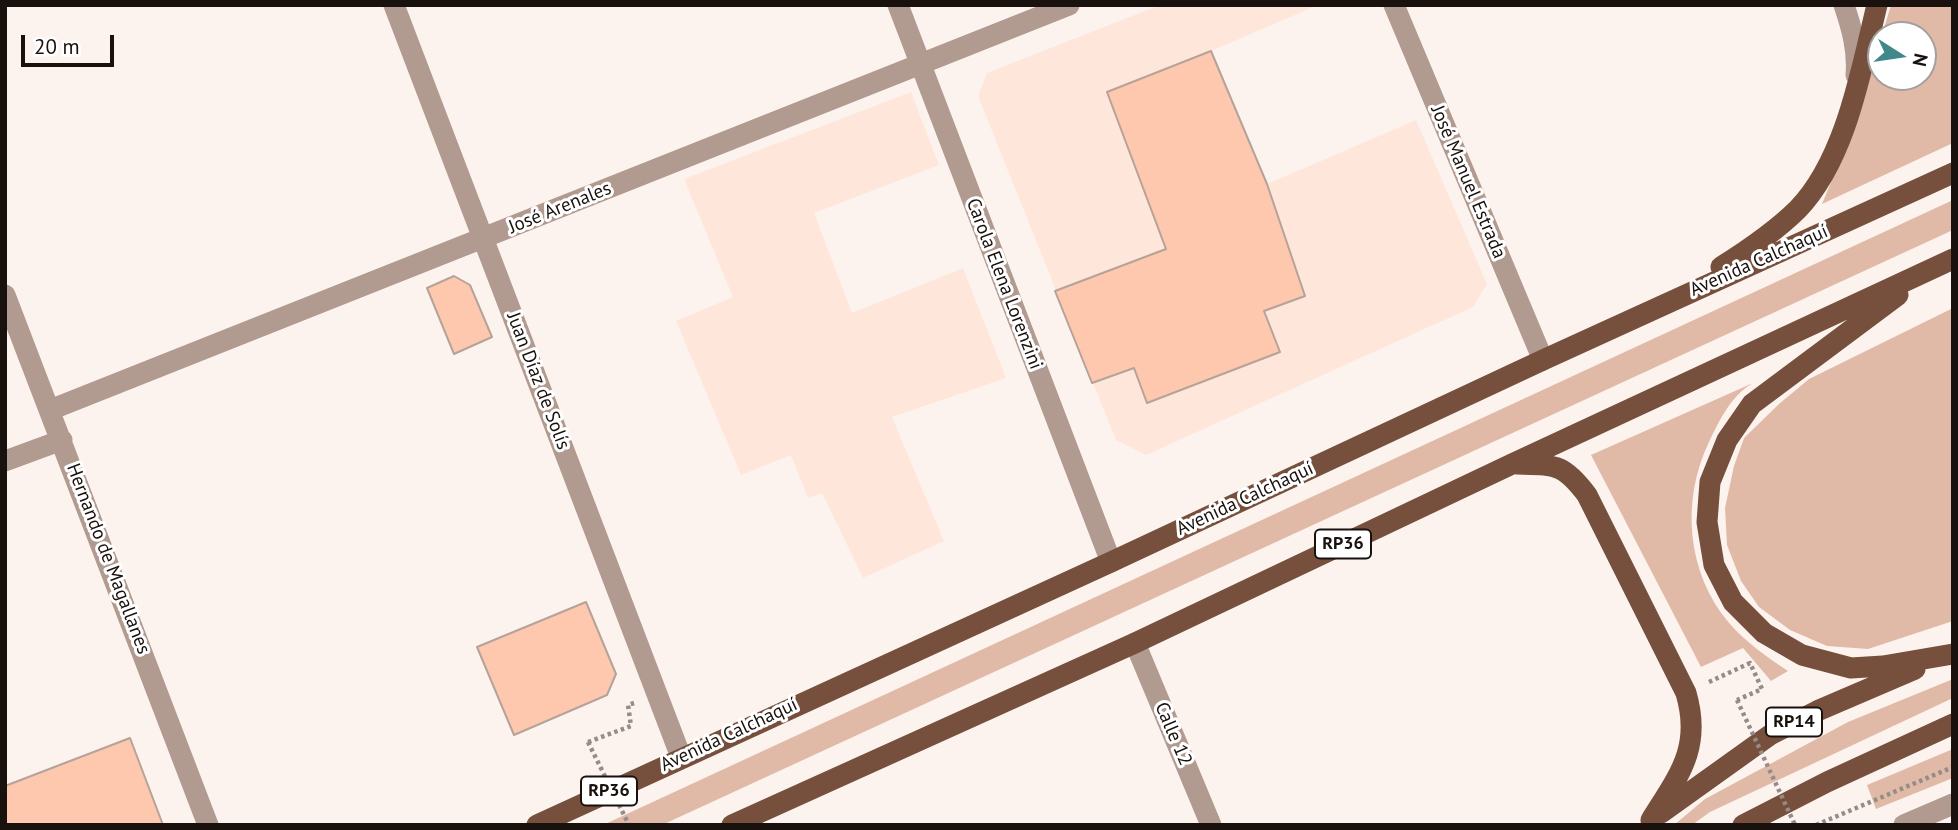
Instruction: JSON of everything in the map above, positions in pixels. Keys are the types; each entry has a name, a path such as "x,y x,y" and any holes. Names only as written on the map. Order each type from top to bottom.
{"main road":[{"path":"1651,310 1756,244 1799,208 1824,171 1840,139 1855,96 1877,5"},
{"name":"Avenida Calchaquí","path":"537,825 1953,173"},
{"path":"1943,264 1752,404 1727,440 1710,482 1707,522 1714,565 1733,603 1764,633 1802,655 1851,668 1883,666 1953,654"},
{"name":"RP36","path":"732,825 1135,643 1943,264"},
{"path":"1512,464 1550,465 1572,475 1587,495 1686,693 1693,716 1692,735 1683,770 1649,822"},
{"name":"RP14","path":"1649,822 1770,735 1817,710 1953,654"},
{"path":"1743,825 1827,782 1953,724"}],"street":[{"name":"Juan Díaz de Solís","path":"394,5 681,757"},
{"name":"Carola Elena Lorenzini","path":"898,5 1111,562"},
{"name":"José Arenales","path":"50,410 1069,5"},
{"name":"José Manuel Estrada","path":"1394,5 1543,360"},
{"path":"1843,5 1852,28 1857,58 1855,96"},
{"name":"Hernando de Magallanes","path":"5,295 208,825"},
{"path":"5,461 62,440"},
{"name":"Calle 12","path":"1135,643 1211,825"},
{"path":"1904,825 1953,804"}],"path":[{"path":"1733,671 1750,663 1762,689 1737,700 1795,825"},
{"path":"628,705 631,726 588,742 629,825"},
{"path":"1816,825 1953,766"}],"shaded area":[{"path":"1160,5 1318,5 1211,51 1267,184 1416,120 1487,284 1473,307 1146,455 1116,440 978,96 987,73"},
{"path":"1891,5 1953,5 1953,143 1822,204 1859,114 1867,87 1867,91 1937,91 1937,21 1886,21"},
{"path":"911,92 939,165 814,213 852,313 963,268 1006,378 892,417 944,541 863,578 822,493 808,498 791,455 741,475 676,321 733,297 684,179"},
{"path":"1953,200 1953,230 662,825 603,825"},
{"path":"1953,308 1953,621 1868,649 1827,646 1790,630 1759,607 1741,581 1727,545 1725,508 1734,466 1744,438 1809,379"},
{"path":"1753,383 1738,394 1727,409 1700,464 1694,488 1692,536 1704,582 1715,604 1743,637 1788,671 1771,681 1743,648 1701,667 1591,455"},
{"path":"1953,679 1953,698 1710,812 1692,825 1674,825 1705,799 1848,722"},
{"path":"1953,749 1953,778 1876,809 1867,785"}],"building":[{"path":"1211,51 1267,184 1305,296 1264,311 1280,352 1147,403 1134,368 1092,383 1055,291 1166,249 1107,92"},
{"path":"454,276 470,285 492,337 454,354 427,288"},
{"path":"586,602 616,674 607,695 514,735 477,647"},
{"path":"130,738 163,825 5,825 5,786"}]}
